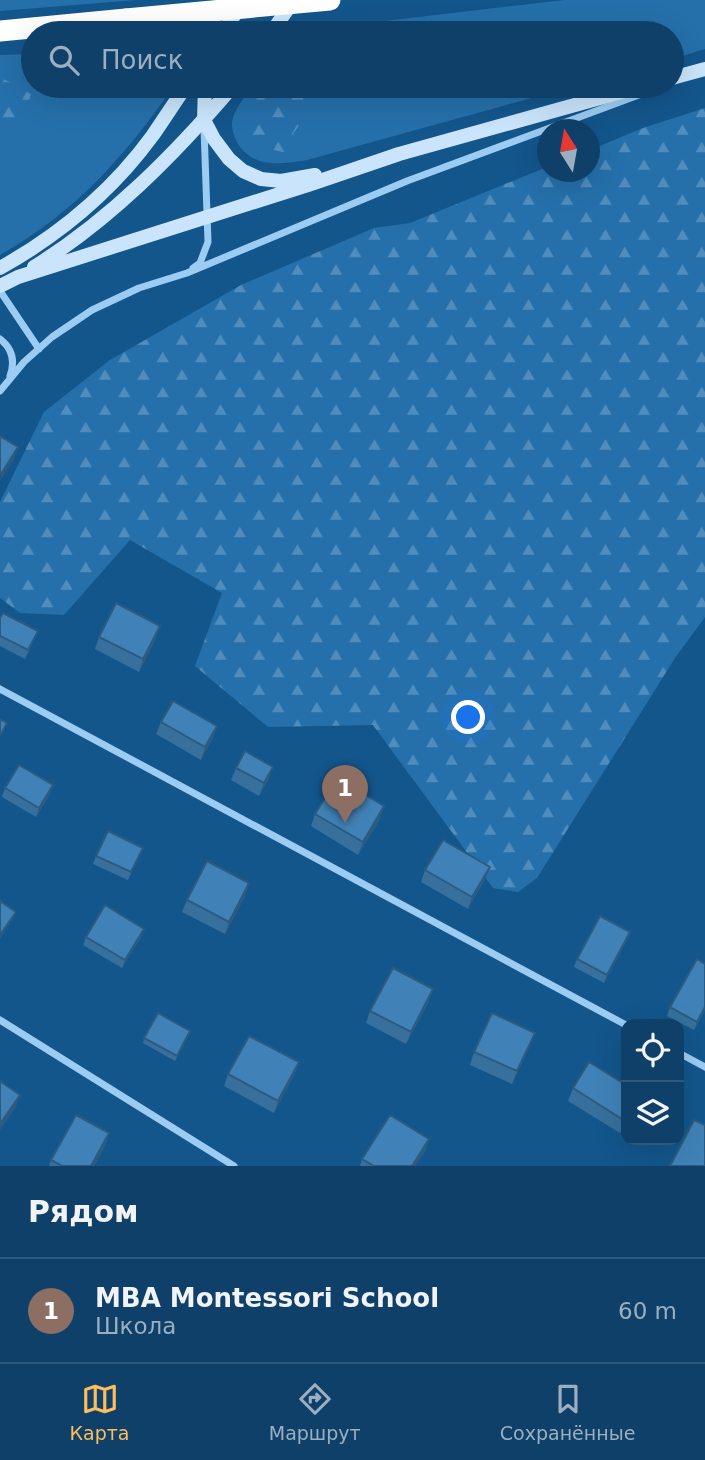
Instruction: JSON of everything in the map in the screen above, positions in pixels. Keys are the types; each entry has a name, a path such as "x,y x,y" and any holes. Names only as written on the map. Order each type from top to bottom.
{"highway":[{"path":"105,21 330,0"},
{"path":"0,31 21,29"}],"street":[{"path":"231,21 244,0"},
{"path":"279,21 294,0"},
{"path":"684,76 705,70"},
{"path":"0,268 26,254 94,201 126,168 178,98"},
{"path":"187,273 200,262 208,242 205,98"},
{"path":"39,349 0,288 71,242 106,215 204,120 223,98"},
{"path":"204,120 229,159 261,179 281,181 399,154 600,98"},
{"path":"0,391 52,337 92,310 407,181 631,98"},
{"path":"18,277 399,154"},
{"path":"0,339 6,344 13,362 8,380"},
{"path":"0,689 621,1022"},
{"path":"0,1020 234,1166"},
{"path":"684,1056 705,1067"}],"green space":[{"path":"0,0 136,0 0,11"},
{"path":"564,0 705,0 705,49 684,55 684,21 385,21"},
{"path":"21,54 21,98 165,98 137,136 76,201 28,238 0,255 0,55"},
{"path":"0,77 21,89 21,98 30,98 23,121 3,133 0,154"},
{"path":"244,98 532,98 307,160 278,163 252,158 238,144 232,125 234,114"},
{"path":"257,98 311,98 305,118 293,134 299,141 286,153 259,146 250,130 248,112"},
{"path":"705,108 705,617 675,658 537,878 518,892 493,888 373,725 268,727 195,666 222,593 130,540 64,615 20,613 0,598 0,502 44,412 110,360 241,285 374,228 410,223 537,171 537,182 600,182 600,146 643,128"}],"building":[{"path":"0,436 18,447 1,474 0,473"},
{"path":"116,603 160,626 143,659 99,637"},
{"path":"3,613 38,631 28,650 0,636 0,618"},
{"path":"173,701 217,726 205,747 161,722"},
{"path":"0,719 7,723 0,736"},
{"path":"245,751 273,767 264,783 236,768"},
{"path":"19,765 53,785 39,808 5,788"},
{"path":"337,778 384,806 363,842 315,814"},
{"path":"108,831 143,848 131,872 96,856"},
{"path":"443,840 490,867 472,897 425,870"},
{"path":"207,861 249,883 229,922 187,900"},
{"path":"0,901 16,912 0,935"},
{"path":"105,905 144,929 125,960 86,937"},
{"path":"600,916 630,932 607,975 577,959"},
{"path":"697,959 705,964 705,1007 697,1022 670,1007"},
{"path":"393,968 433,989 411,1032 370,1011"},
{"path":"158,1013 190,1031 177,1056 144,1038"},
{"path":"492,1013 535,1033 517,1071 474,1052"},
{"path":"249,1036 299,1062 278,1101 228,1074"},
{"path":"589,1062 621,1082 621,1118 573,1088"},
{"path":"0,1081 20,1095 0,1124"},
{"path":"76,1115 109,1133 91,1166 62,1166 51,1160"},
{"path":"390,1115 429,1139 412,1166 374,1166 362,1159"},
{"path":"694,1120 705,1125 705,1166 670,1166 681,1145 684,1145 684,1139"}],"place":[{"name":"MBA Montessori School","path":"345,823"}]}
